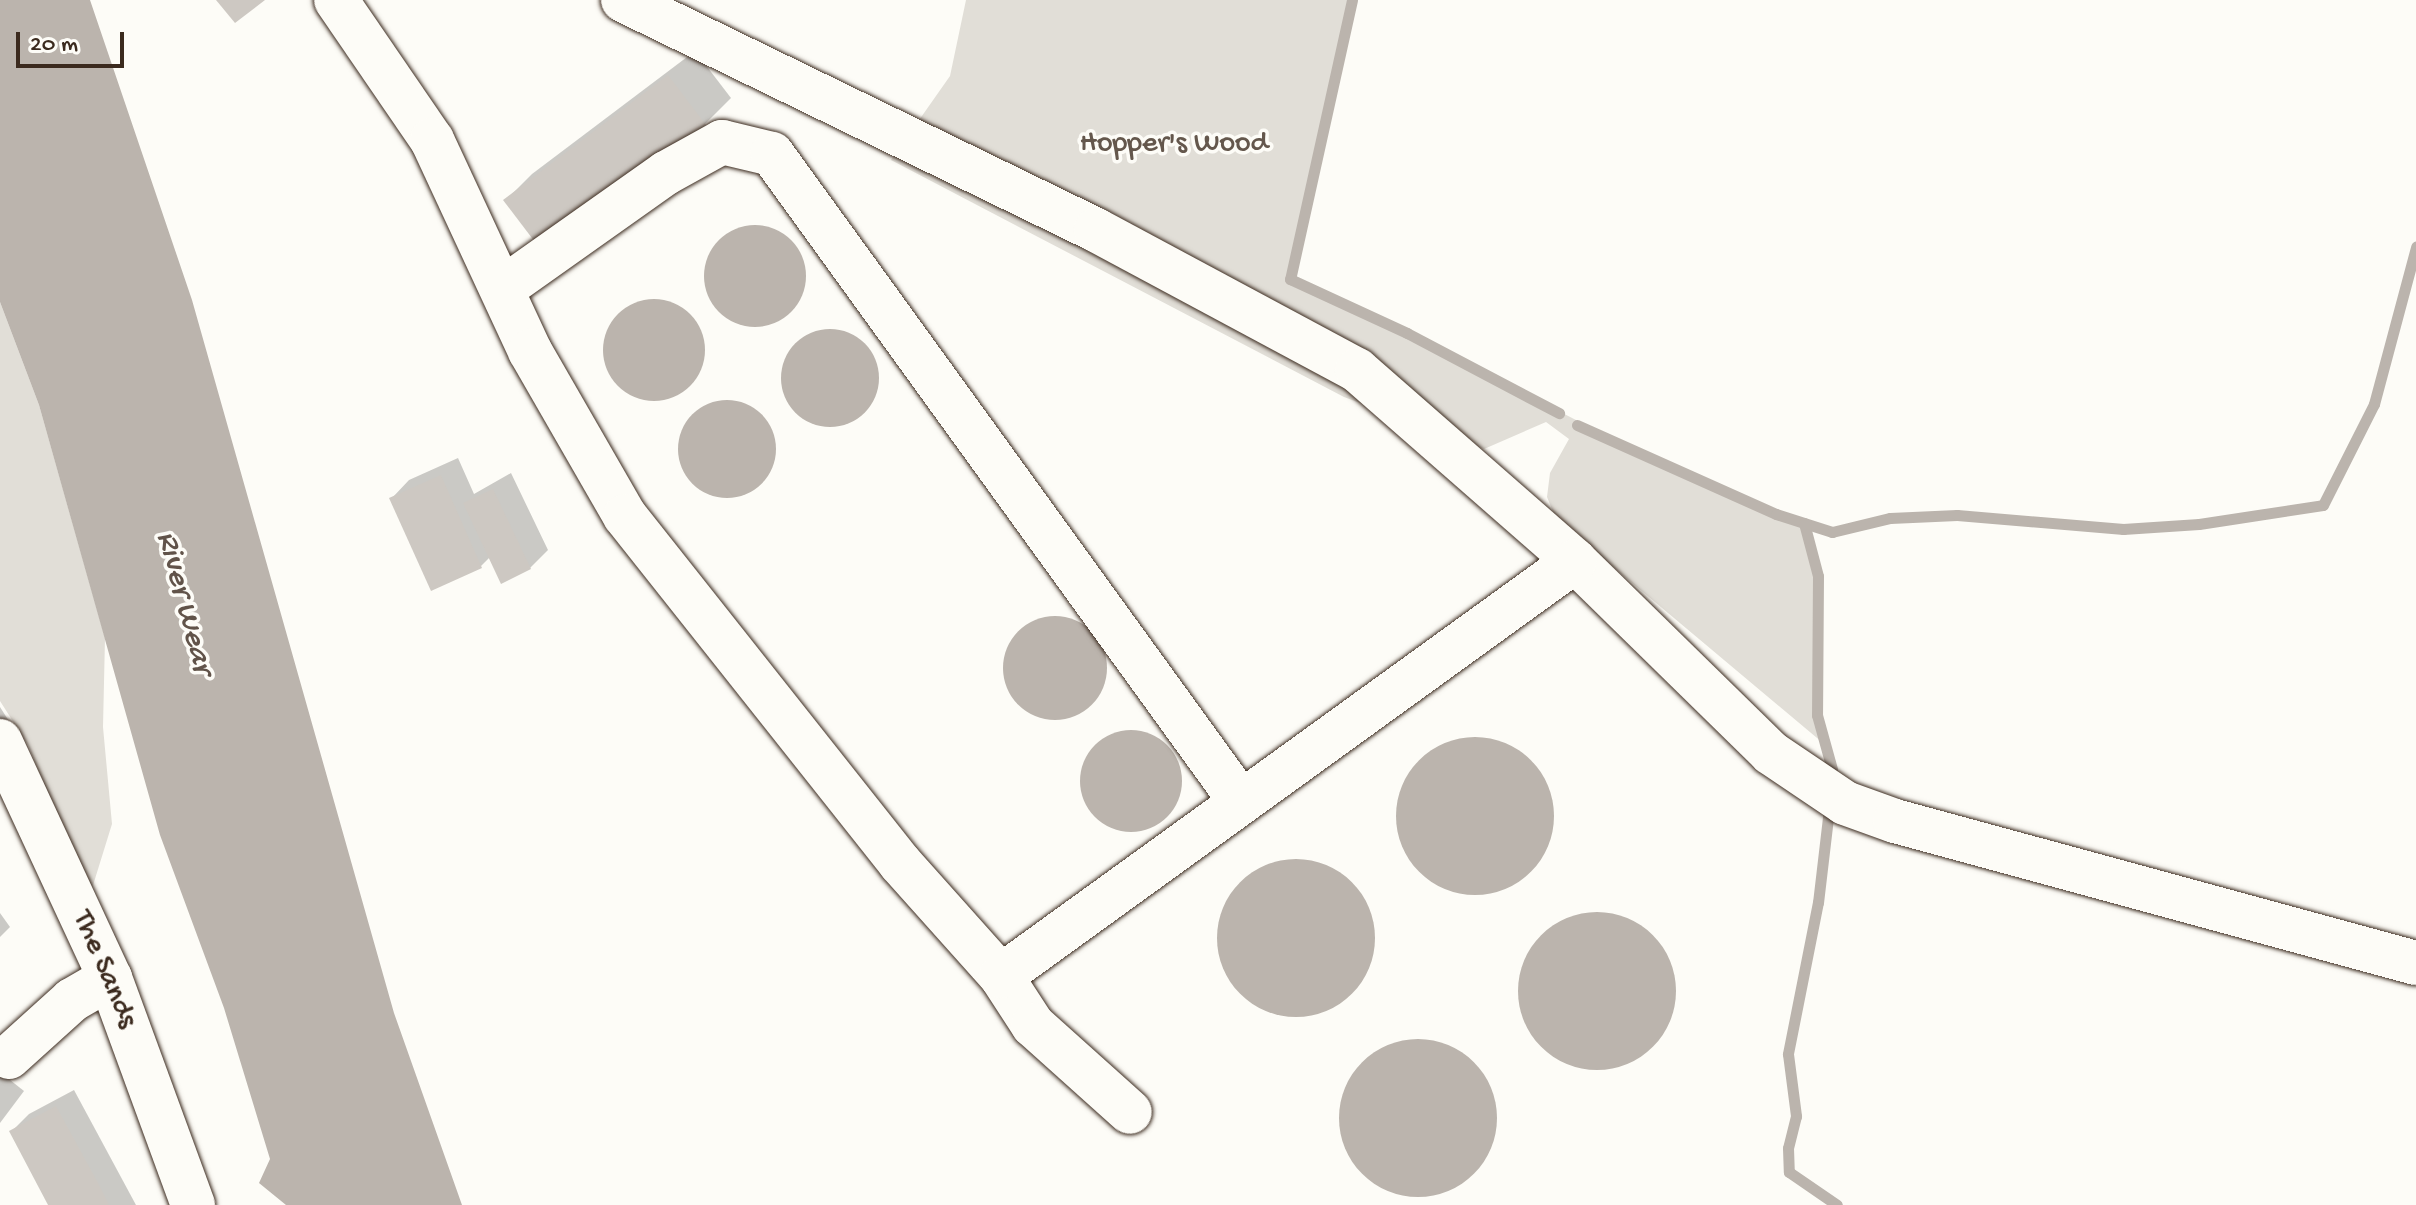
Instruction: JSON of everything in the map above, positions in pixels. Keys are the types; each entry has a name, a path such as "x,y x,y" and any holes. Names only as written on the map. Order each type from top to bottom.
{"street":[{"path":"336,0 432,140 530,351 625,516 900,863 1001,976 1033,1025 1130,1112"},
{"path":"623,0 1096,230 1357,370 1575,561 1771,753 1845,803 1895,821 2416,963"},
{"path":"502,289 666,173 722,142 772,154 1241,802"},
{"path":"1001,976 1575,561"},
{"name":"The Sands","path":"0,741 14,806 110,978 193,1205"},
{"path":"9,1057 72,1000 110,978"}],"green space":[{"name":"Hopper's Wood","path":"966,0 1352,0 1290,279 1407,333 1677,472 1804,523 1818,576 1817,714 1823,743 1556,519 1547,497 1550,473 1569,439 1546,422 1484,449 1344,397 891,160 950,76"},
{"path":"0,302 39,405 105,638 103,727 112,824 90,895 28,745 0,701"}],"water":[{"name":"River Wear","path":"0,0 90,0 192,300 394,1013 462,1205 286,1205 259,1183 270,1159 224,1008 160,835 39,405 0,302"},
{"path":"755,225 784,233 798,247 806,276 798,305 784,319 755,327 726,319 712,305 704,276 712,247 726,233"},
{"path":"654,299 674,303 690,314 701,330 705,350 701,370 690,386 674,397 654,401 634,397 618,386 607,370 603,350 607,330 618,314 634,303"},
{"path":"830,329 849,333 865,343 875,359 879,378 875,397 865,413 849,423 830,427 811,423 795,413 785,397 781,378 785,359 795,343 811,333"},
{"path":"727,400 746,404 762,414 772,430 776,449 772,468 762,484 746,494 727,498 708,494 692,484 682,468 678,449 682,430 692,414 708,404"},
{"path":"1055,616 1075,620 1092,631 1103,648 1107,668 1103,688 1092,705 1075,716 1055,720 1035,716 1018,705 1007,688 1003,668 1007,648 1018,631 1035,620"},
{"path":"1131,730 1150,734 1167,745 1178,762 1182,781 1178,800 1167,817 1150,828 1131,832 1112,828 1095,817 1084,800 1080,781 1084,762 1095,745 1112,734"},
{"path":"1475,737 1505,743 1531,760 1548,786 1554,816 1548,846 1531,872 1505,889 1475,895 1445,889 1419,872 1402,846 1396,816 1402,786 1419,760 1445,743"},
{"path":"1296,859 1326,865 1352,882 1369,908 1375,938 1369,968 1352,994 1326,1011 1296,1017 1266,1011 1240,994 1223,968 1217,938 1223,908 1240,882 1266,865"},
{"path":"1597,912 1627,918 1653,935 1670,961 1676,991 1670,1021 1653,1047 1627,1064 1597,1070 1567,1064 1541,1047 1524,1021 1518,991 1524,961 1541,935 1567,918"},
{"path":"1418,1039 1448,1045 1474,1062 1491,1088 1497,1118 1491,1148 1474,1174 1448,1191 1418,1197 1388,1191 1362,1174 1345,1148 1339,1118 1345,1088 1362,1062 1388,1045"}],"building":[{"path":"216,0 265,0 235,23"},
{"path":"668,75 706,125 541,250 503,200"},
{"path":"441,475 482,568 431,591 389,498"},
{"path":"493,489 531,569 501,584 463,503"},
{"path":"56,1106 109,1205 48,1205 9,1131"}],"waterway":[{"path":"1352,0 1290,279 1407,333 1559,413"},
{"path":"1577,425 1776,514 1832,532 1890,518 1957,515 2123,529 2199,524 2323,505 2374,404 2416,247"},
{"path":"1804,523 1818,576 1817,715 1832,769"},
{"path":"1829,809 1818,902 1788,1054 1796,1116 1788,1148 1789,1172 1837,1205"}]}
